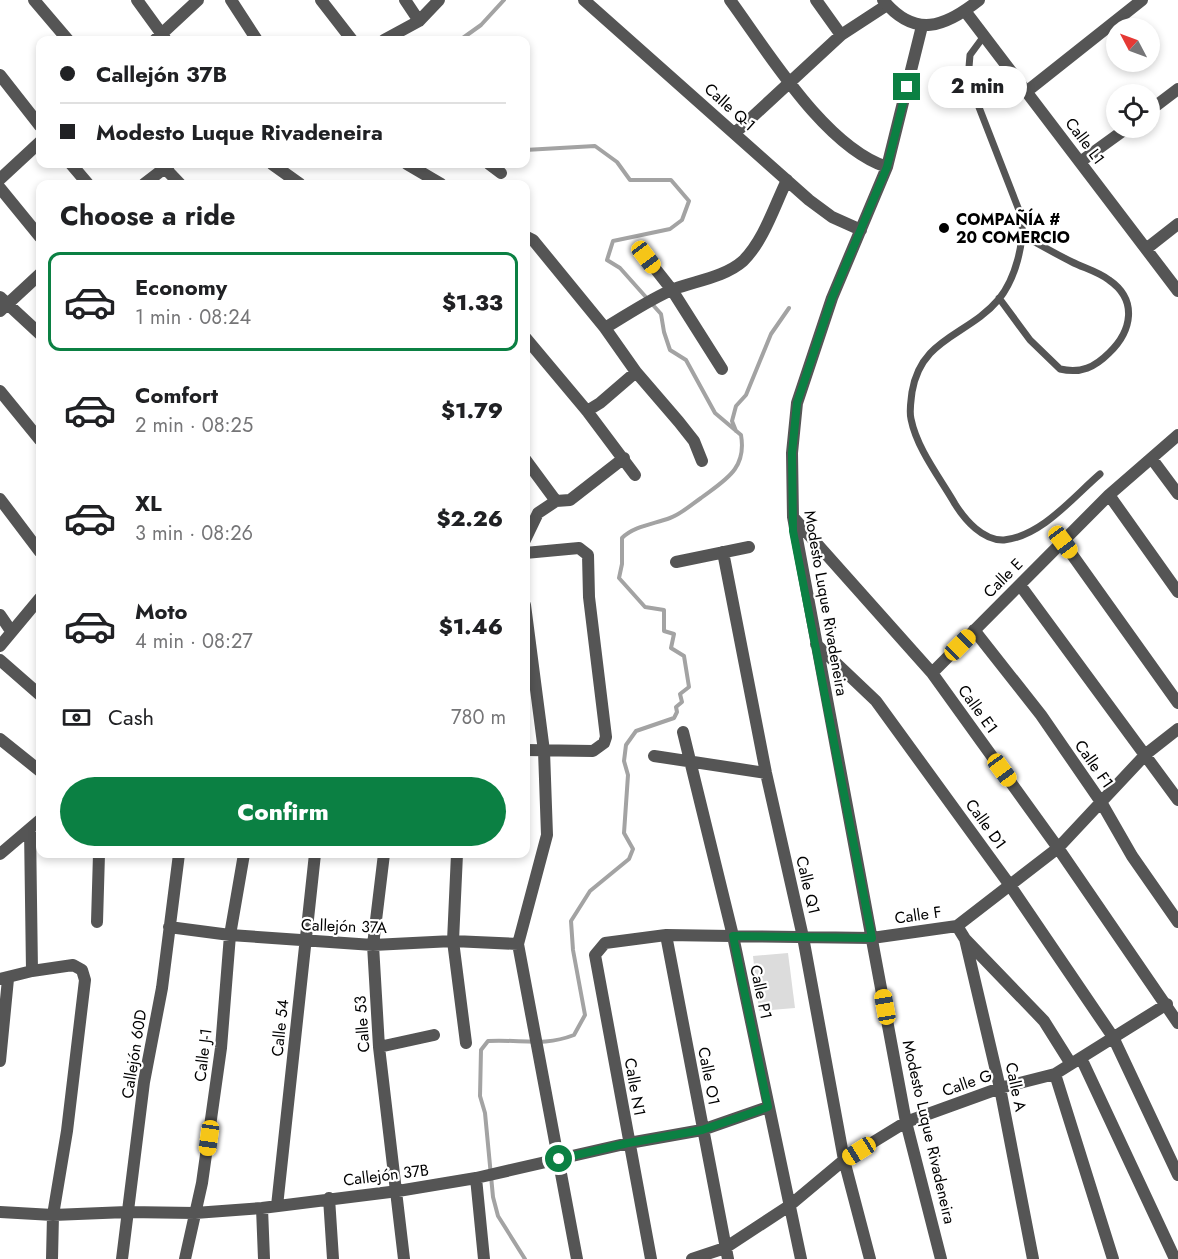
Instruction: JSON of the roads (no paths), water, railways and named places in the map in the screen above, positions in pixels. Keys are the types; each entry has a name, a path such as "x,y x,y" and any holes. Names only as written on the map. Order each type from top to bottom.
{"street":[{"path":"34,0 65,36"},
{"path":"137,0 160,36"},
{"path":"163,36 198,0"},
{"path":"231,0 254,36"},
{"path":"321,0 349,36"},
{"path":"405,0 419,21"},
{"path":"394,36 419,21 439,0"},
{"name":"Calle Q-1","path":"584,0 832,218 861,230"},
{"path":"730,0 789,82 836,135 858,153 887,167"},
{"path":"816,0 841,35"},
{"path":"735,133 841,35 885,2 904,18 922,27 944,23 979,0"},
{"path":"1026,92 1142,0"},
{"name":"Calle L1","path":"965,11 1178,291"},
{"name":"Modesto Luque Rivadeneira","path":"922,27 887,167 832,298 797,403 792,453 793,517 816,644 906,1122 941,1259"},
{"path":"0,75 36,121"},
{"path":"1160,103 1178,89"},
{"path":"1080,162 1113,138"},
{"path":"0,179 36,146"},
{"path":"74,168 85,180"},
{"path":"148,180 162,168"},
{"path":"167,168 177,180"},
{"path":"278,168 294,180"},
{"path":"414,168 434,180"},
{"path":"494,168 501,173"},
{"path":"605,328 672,290 725,272 741,263 753,250 787,180"},
{"path":"0,188 36,232"},
{"path":"1146,249 1178,224"},
{"path":"530,239 605,328 636,372 694,441 702,461"},
{"path":"646,257 672,290 722,369"},
{"path":"36,277 2,304 36,330"},
{"path":"530,343 587,411 635,475"},
{"path":"587,411 600,403 636,372"},
{"path":"0,391 36,435"},
{"name":"Calle E","path":"932,673 1109,495 1178,435"},
{"path":"530,530 538,513 556,501 570,500 624,458"},
{"path":"1152,459 1178,494"},
{"path":"530,466 556,501"},
{"path":"1109,495 1178,592"},
{"path":"0,499 36,547"},
{"name":"Calle E1","path":"793,517 932,673 1058,848 1178,1023"},
{"path":"1063,542 1178,703"},
{"path":"676,562 749,547"},
{"path":"530,553 579,548 589,557 589,597 606,737 604,743 593,752 530,750"},
{"name":"Calle Q1","path":"723,552 766,773 803,937 844,1160 870,1259"},
{"path":"1020,585 1178,800"},
{"path":"0,646 36,603"},
{"path":"0,615 11,631"},
{"name":"Calle F1","path":"974,630 1041,716 1101,802 1132,856 1178,922"},
{"path":"530,643 544,751 547,835 518,944 578,1259"},
{"name":"Calle D1","path":"816,644 876,701 1009,884 1113,1037 1178,1175"},
{"path":"0,660 36,692"},
{"name":"Calle F","path":"595,955 605,943 666,935 872,938 957,926 1058,848 1146,754 1178,729"},
{"name":"Calle P1","path":"683,732 733,936 801,1259"},
{"path":"0,739 36,768"},
{"path":"654,756 766,773"},
{"path":"0,854 36,824"},
{"path":"30,829 32,971"},
{"path":"97,922 99,858"},
{"name":"Callejón 60D","path":"122,1259 178,858"},
{"name":"Calle J-1","path":"185,1259 202,1183 221,1048 230,935 243,858"},
{"name":"Calle 54","path":"277,1206 315,858"},
{"name":"Calle 53","path":"384,858 373,945 379,1047 405,1259"},
{"path":"457,858 453,940 466,1044"},
{"name":"Calle A","path":"957,926 965,939 1000,1088 1033,1259"},
{"name":"Callejón 37A","path":"169,927 230,935 373,945 453,940 518,944"},
{"name":"Calle O1","path":"666,935 727,1253"},
{"path":"965,939 1044,1021 1076,1061 1175,1259"},
{"name":"Calle N1","path":"595,955 651,1259"},
{"path":"0,1060 4,979 32,971 74,965 82,970 86,980 67,1131 53,1215 52,1259"},
{"name":"Calle G","path":"692,1259 727,1253 844,1160 906,1122 1000,1088 1055,1074 1167,1004"},
{"path":"379,1047 434,1035"},
{"path":"1055,1074 1113,1259"},
{"name":"Callejón 37B","path":"0,1212 53,1215 127,1212 195,1213 262,1208 398,1191 476,1179 628,1143 702,1130 768,1107"},
{"path":"476,1179 484,1259"},
{"path":"329,1198 333,1259"},
{"path":"262,1208 264,1259"}],"lane":[{"path":"984,36 970,55 968,80 993,138 1022,218 1024,236 1011,277 999,298 924,357 914,382 910,418 920,444 958,509 977,530 989,538 1001,540 1029,533 1100,474"},
{"path":"999,298 1030,340 1060,369 1085,370 1100,361 1122,341 1131,316 1128,302 1120,290 1108,279 1024,236"}],"waterway":[{"path":"466,36 481,25 504,0"},
{"path":"525,1259 498,1216 493,1197 485,1113 480,1096 481,1050 488,1041 542,1042 563,1039 574,1035 585,1015 573,950 571,921 590,891 629,859 633,849 624,833 628,775 624,761 626,745 636,731 674,718 677,712 676,707 682,702 680,694 689,687 684,656 671,648 674,634 664,631 664,610 645,607 619,578 622,564 622,538 638,528 678,514 726,479 741,457 742,447 741,435 715,413 686,360 670,350 661,314 620,268 607,260 613,241 670,229 682,220 689,201 671,180 630,180 617,162 595,146 530,150"},
{"path":"736,431 732,421 736,406 746,395 771,334 789,308"}],"place":[{"name":"COMPAÑÍA # 20 COMERCIO","path":"944,228"}]}
